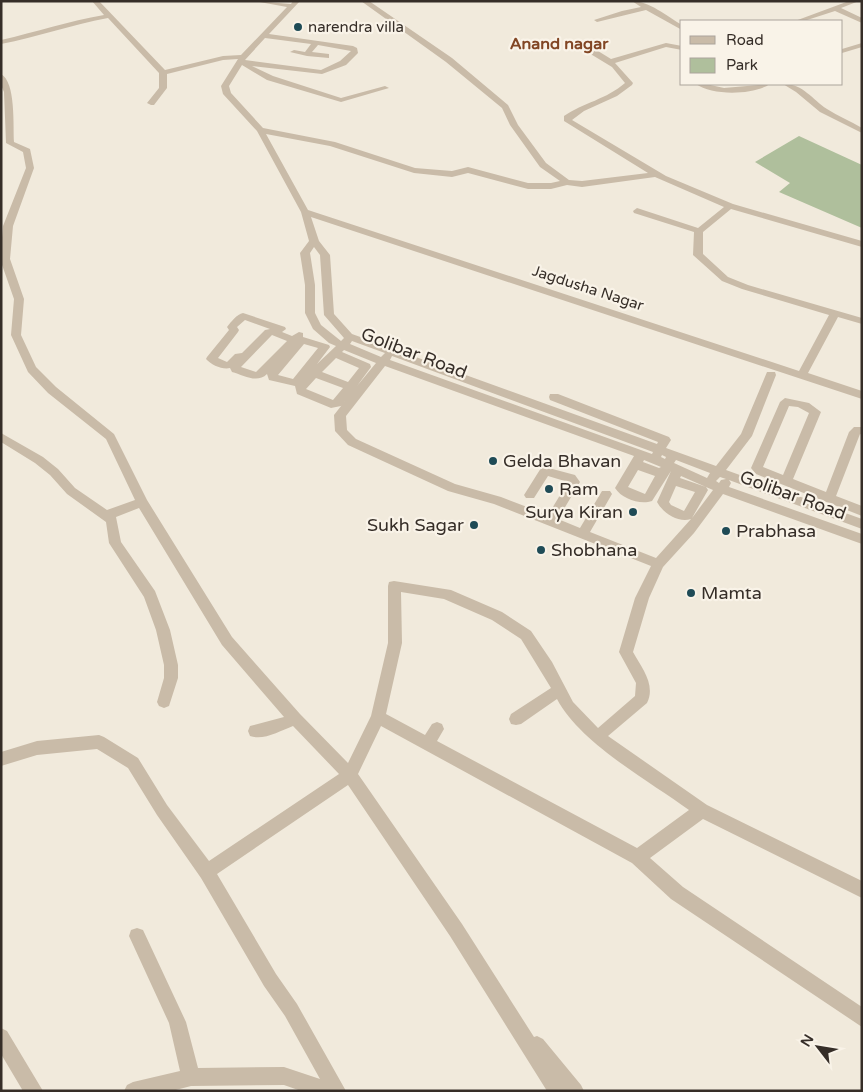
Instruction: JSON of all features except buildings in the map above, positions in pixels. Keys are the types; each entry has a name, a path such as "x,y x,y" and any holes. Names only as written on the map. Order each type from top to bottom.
{"street":[{"path":"95,1 163,73 163,88 151,103"},
{"path":"257,1 295,4"},
{"path":"357,1 498,109 507,112"},
{"path":"364,1 462,70 505,107 514,125 543,165 567,182"},
{"path":"636,1 680,27"},
{"path":"801,20 856,1"},
{"path":"295,4 242,61 225,86 227,94 260,130 305,212 314,241 324,255 329,315 337,343"},
{"path":"597,20 624,12 648,8"},
{"path":"836,8 862,21"},
{"path":"1,42 39,34 71,23 109,16"},
{"path":"853,30 862,26"},
{"path":"163,73 223,58 322,72 343,63 355,50 353,48 264,36"},
{"path":"853,39 862,44"},
{"path":"307,54 316,43"},
{"path":"582,44 610,62 625,75 629,83 621,91 605,101 573,113 567,118 568,121 657,174 730,206 862,244"},
{"path":"843,51 862,44"},
{"path":"610,62 666,45 680,48"},
{"path":"294,52 326,56"},
{"path":"242,61 270,78 341,100 385,88"},
{"path":"452,72 462,70"},
{"path":"1,76 8,92 10,143 27,151 30,168 8,226 5,259 19,299 16,335 32,369 52,390 80,410 110,437 142,502 227,641 295,718 350,775 513,1018 558,1091"},
{"path":"703,85 730,91 761,85"},
{"path":"789,85 799,90 828,114 862,131"},
{"path":"260,130 332,144 414,170 452,174 468,170 528,186 551,186 567,182 582,184 657,174"},
{"path":"730,206 699,231 698,255 725,279 862,321"},
{"path":"636,211 699,231"},
{"name":"Jagdusha Nagar","path":"305,212 718,346 862,395"},
{"name":"Golibar Road","path":"314,241 305,253 310,285 308,302 310,313 317,327 337,343 386,356 606,436 638,459 656,455"},
{"path":"310,285 328,287"},
{"path":"802,375 836,312"},
{"path":"266,327 230,366 213,361 211,358 234,330 232,327 243,317 297,338"},
{"path":"297,338 260,376 236,369 235,366 269,332 337,343 366,366 340,415 341,431 352,442 452,488 497,500 658,564"},
{"path":"301,341 337,343 297,382 292,383 272,374 301,341"},
{"path":"337,343 314,373 300,387 301,391 334,404 355,389 386,356"},
{"path":"314,373 355,389"},
{"path":"597,737 642,699 643,683 626,652 642,598 658,564 678,544 715,485 716,472 746,436 771,375"},
{"path":"554,397 665,440 656,455"},
{"path":"786,481 815,412 812,409 791,402 786,402 757,468 760,471 862,511"},
{"path":"829,499 855,432 858,430 862,431"},
{"path":"606,436 656,455 671,469"},
{"path":"1,437 39,460 54,472 71,491 112,520 115,543 150,596 163,630 171,665 164,702"},
{"path":"671,469 648,498 644,499 623,491 621,488 638,459 671,469 716,472 862,524"},
{"name":"Golibar Road","path":"671,469 862,539"},
{"path":"530,495 545,471 570,478 574,482 551,521"},
{"path":"715,485 729,477"},
{"path":"583,533 606,494"},
{"path":"105,516 142,502"},
{"path":"207,872 350,775 378,718 395,643 394,586 446,594 497,616 526,635 568,706 597,737 702,810 862,890"},
{"path":"516,719 559,690"},
{"path":"255,731 271,728 295,718"},
{"path":"378,718 638,857 677,893 816,984 862,1018"},
{"path":"427,744 437,729"},
{"path":"1,760 37,748 99,742 133,763 162,810 207,872 337,1091"},
{"path":"638,857 702,810"},
{"path":"137,936 177,1022 191,1077"},
{"path":"513,1018 575,1091"},
{"path":"1,1037 34,1091"},
{"path":"133,1091 191,1077 284,1076 330,1091"}],"green space":[{"path":"799,136 862,165 862,228 779,192 790,183 755,162"}],"place":[{"name":"narendra villa","path":"298,27"},
{"name":"Gelda Bhavan","path":"493,461"},
{"name":"Ram","path":"549,489"},
{"name":"Surya Kiran","path":"633,512"},
{"name":"Sukh Sagar","path":"474,525"},
{"name":"Prabhasa","path":"726,531"},
{"name":"Shobhana","path":"541,550"},
{"name":"Mamta","path":"691,593"}],"district":[{"name":"Anand nagar","path":"559,43"}]}
